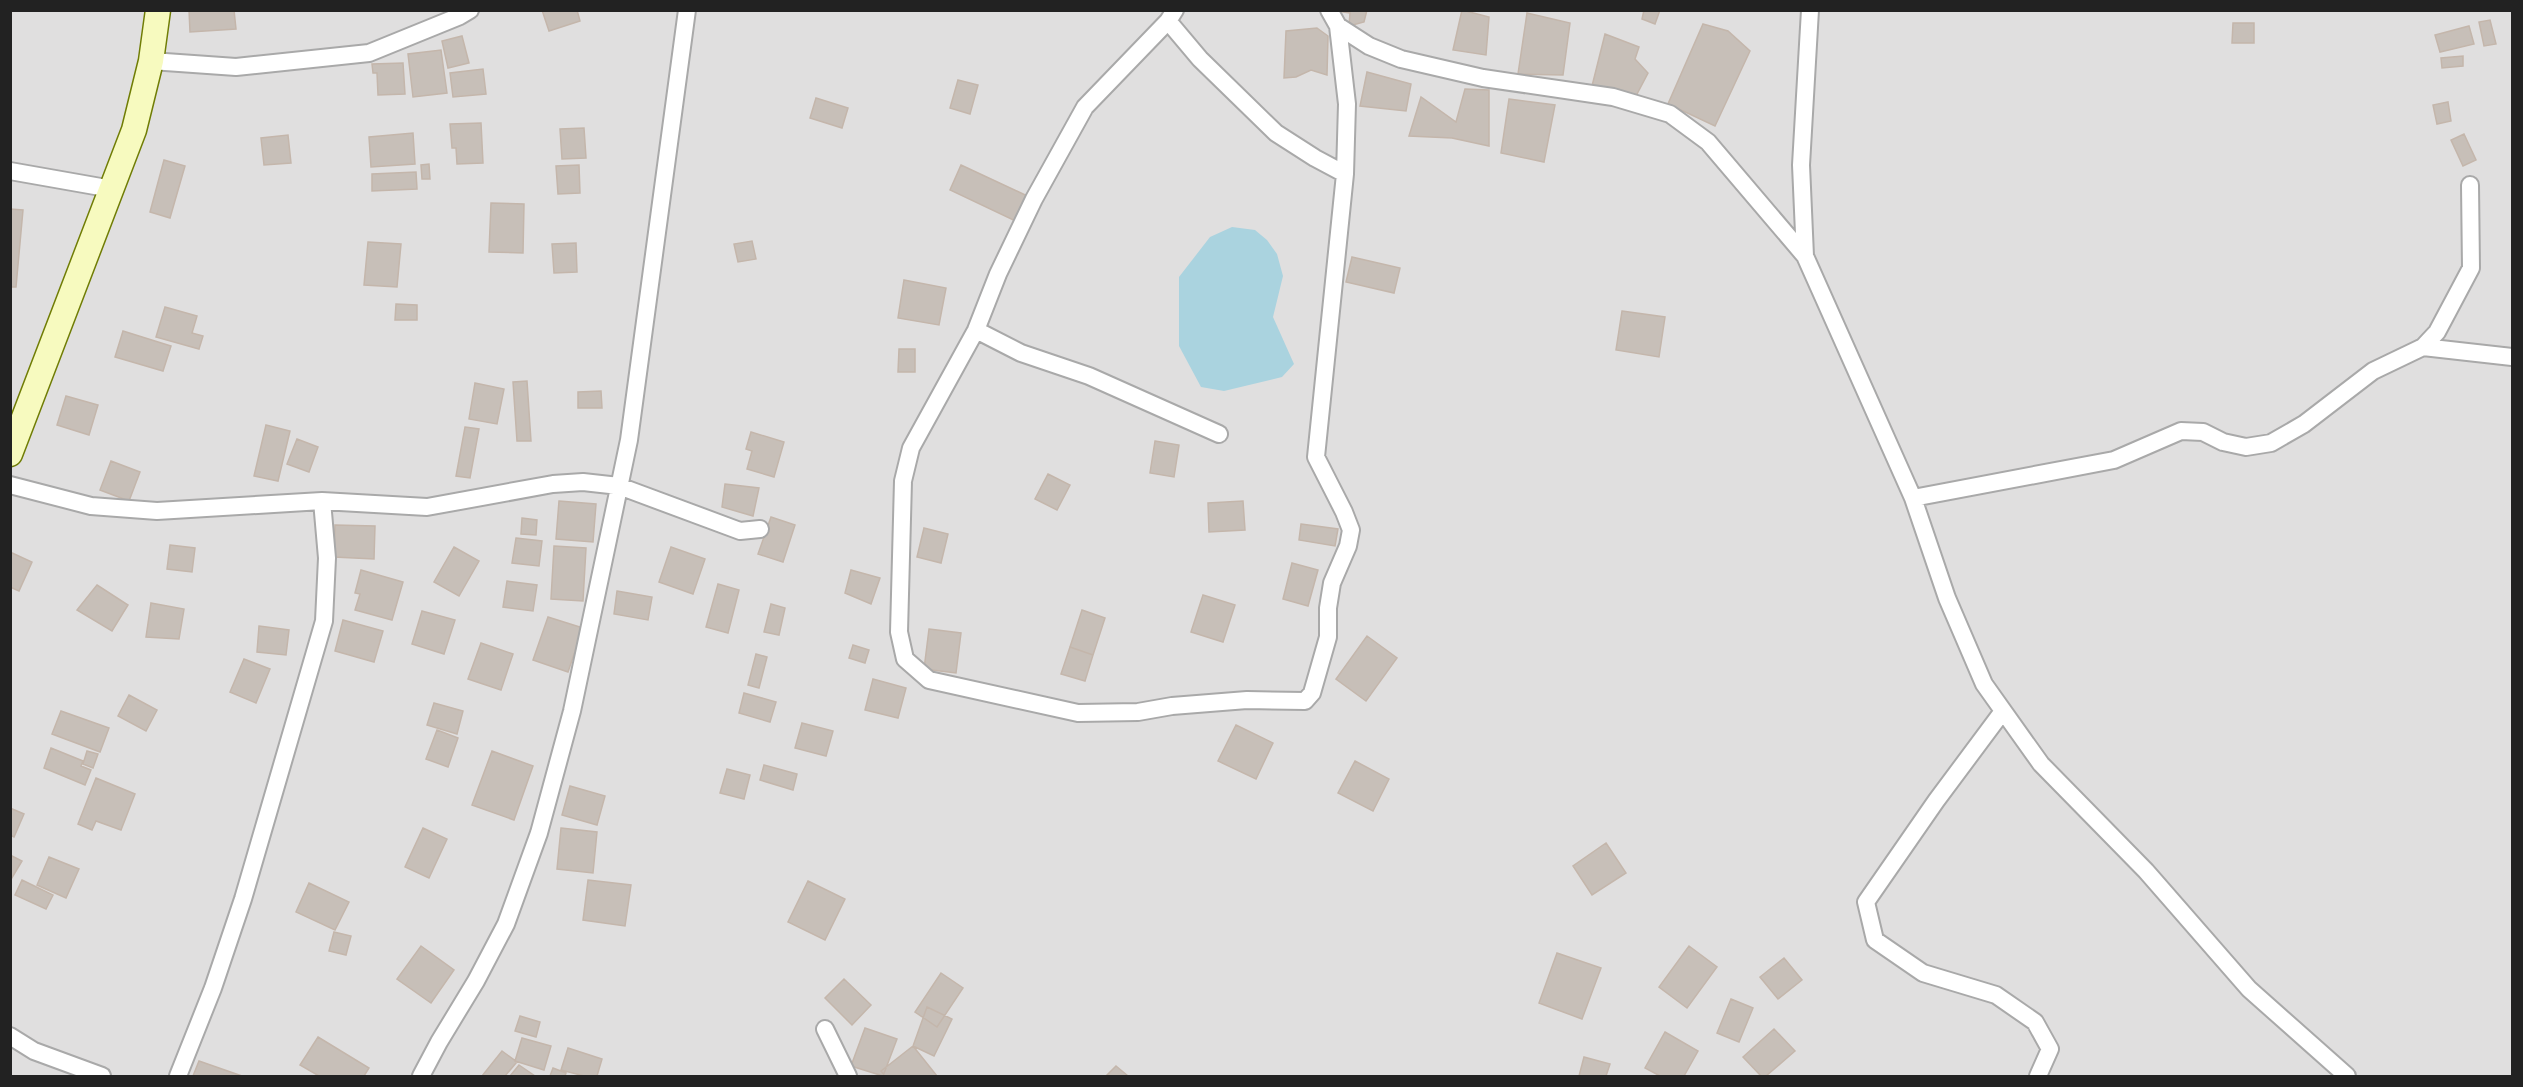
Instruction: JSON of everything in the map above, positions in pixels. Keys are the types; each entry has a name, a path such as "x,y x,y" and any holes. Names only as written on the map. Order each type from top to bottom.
{"main road":[{"path":"10,454 134,130 151,61 158,10"}],"street":[{"path":"151,61 236,67 369,53 470,10"},
{"path":"421,1077 506,924 539,833 573,711 629,440 687,10"},
{"path":"1329,10 1338,26 1347,104 1345,174 1316,457 1351,530 1348,546 1332,583 1328,608 1328,637 1312,693 1305,701 1247,699 1172,706 1138,712 1078,713 929,680 905,659 899,632 903,481 911,448 976,330 998,274 1034,200 1084,107 1171,16 1200,59 1276,133 1345,174"},
{"path":"1805,256 1801,165 1810,10"},
{"path":"1338,26 1369,46 1401,59 1483,78 1612,97 1670,114 1708,142 1805,256 1913,498 1947,598 1984,684 2041,764 2146,871 2249,988 2347,1077"},
{"path":"10,171 112,189"},
{"path":"1913,498 2114,460 2181,431 2203,432 2223,442 2246,447 2271,443 2304,423 2373,371 2423,347 2437,332 2471,268 2470,185"},
{"path":"976,330 1021,353 1089,376 1219,434"},
{"path":"2423,347 2512,357"},
{"path":"10,484 91,506 157,512 322,501 428,507 554,484 583,482 619,486 740,531 760,530"},
{"path":"178,1077 213,988 243,899 324,621 327,558 322,501"},
{"path":"2003,711 1936,801 1866,902 1875,940 1923,973 1996,995 2035,1022 2050,1049 2038,1077"},
{"path":"825,1029 848,1077"},
{"path":"10,1036 34,1051 102,1077"}],"shaded area":[{"path":"10,11 2512,11 2512,1076 11,1076"}],"water":[{"path":"1232,227 1255,230 1267,240 1277,254 1283,276 1273,317 1294,364 1282,377 1224,391 1201,387 1179,346 1179,277 1210,237"}],"building":[{"path":"189,10 234,10 236,29 190,32"},
{"path":"542,10 577,10 580,21 549,31"},
{"path":"1330,10 1367,10 1364,22 1349,26 1350,13"},
{"path":"1462,10 1489,17 1486,55 1453,50"},
{"path":"1644,10 1660,10 1655,24 1642,19"},
{"path":"1527,13 1570,23 1563,75 1518,74"},
{"path":"2490,20 2496,44 2484,46 2479,22"},
{"path":"2233,23 2254,23 2254,43 2232,43"},
{"path":"1703,24 1728,31 1750,51 1715,126 1668,104"},
{"path":"2469,26 2474,44 2440,52 2435,35"},
{"path":"1317,28 1328,36 1327,75 1311,70 1296,77 1284,78 1286,31"},
{"path":"1605,34 1639,47 1635,59 1648,73 1636,96 1592,86"},
{"path":"462,36 469,63 448,68 442,41"},
{"path":"441,50 447,93 413,97 408,54"},
{"path":"2463,56 2463,66 2442,68 2441,58"},
{"path":"403,63 405,94 378,95 377,73 373,73 372,64"},
{"path":"483,69 486,94 453,97 450,73"},
{"path":"1367,72 1411,84 1406,111 1360,106"},
{"path":"958,80 978,85 970,114 950,108"},
{"path":"1465,89 1489,90 1489,146 1452,138 1409,136 1421,97 1456,122"},
{"path":"816,98 848,108 842,128 810,118"},
{"path":"1509,99 1555,105 1544,162 1501,153"},
{"path":"2448,102 2451,121 2437,124 2433,105"},
{"path":"481,123 483,163 457,164 456,148 452,148 450,124"},
{"path":"584,128 586,158 562,159 560,129"},
{"path":"413,133 415,164 371,167 369,137"},
{"path":"2464,134 2476,160 2463,166 2451,140"},
{"path":"288,135 291,163 264,165 261,138"},
{"path":"164,160 185,166 170,218 150,212"},
{"path":"429,164 430,179 422,179 421,165"},
{"path":"579,165 580,193 558,194 556,166"},
{"path":"961,165 1034,199 1022,224 950,190"},
{"path":"416,172 417,189 372,191 372,174"},
{"path":"491,203 524,204 523,253 489,252"},
{"path":"10,209 23,210 16,287 10,287"},
{"path":"752,241 756,259 738,262 734,244"},
{"path":"368,242 401,244 397,287 364,285"},
{"path":"576,243 577,272 554,273 552,244"},
{"path":"1352,257 1400,268 1394,293 1346,282"},
{"path":"904,280 946,288 939,325 898,318"},
{"path":"396,304 417,305 417,320 395,320"},
{"path":"165,307 197,316 192,333 203,336 199,349 156,337"},
{"path":"1622,311 1665,317 1659,357 1616,350"},
{"path":"123,331 171,346 163,371 115,357"},
{"path":"899,349 915,349 915,372 898,372"},
{"path":"527,381 531,441 517,441 513,382"},
{"path":"475,383 504,389 497,424 469,419"},
{"path":"601,391 602,408 578,408 578,392"},
{"path":"66,396 98,405 89,435 57,425"},
{"path":"266,425 290,431 278,481 254,476"},
{"path":"465,427 479,429 470,478 456,476"},
{"path":"751,432 784,442 774,477 747,469 752,451 746,449"},
{"path":"297,439 318,447 309,472 287,464"},
{"path":"1155,441 1179,445 1174,477 1150,473"},
{"path":"111,461 140,472 129,501 100,490"},
{"path":"1048,474 1070,485 1057,510 1035,499"},
{"path":"725,484 759,488 753,516 722,507"},
{"path":"559,501 596,504 593,542 556,539"},
{"path":"1243,501 1245,530 1209,532 1208,503"},
{"path":"771,517 795,525 783,562 758,554"},
{"path":"522,518 537,520 536,535 521,534"},
{"path":"1301,524 1338,529 1335,546 1299,540"},
{"path":"335,525 375,526 374,559 334,557"},
{"path":"924,528 948,534 941,563 917,557"},
{"path":"516,538 542,541 539,566 512,563"},
{"path":"170,545 195,548 192,572 167,569"},
{"path":"554,546 586,548 583,601 551,599"},
{"path":"454,547 479,561 459,596 434,582"},
{"path":"671,547 705,559 693,594 659,582"},
{"path":"10,552 32,562 19,591 10,587"},
{"path":"1292,563 1318,570 1308,606 1283,599"},
{"path":"361,570 403,582 392,620 355,610 360,594 355,593"},
{"path":"851,570 880,578 871,604 845,593"},
{"path":"507,581 537,585 533,611 503,607"},
{"path":"718,584 739,590 728,633 706,627"},
{"path":"97,585 128,605 112,631 77,610"},
{"path":"617,591 652,597 648,620 614,614"},
{"path":"1203,595 1235,605 1223,642 1191,632"},
{"path":"151,603 184,609 179,639 146,637"},
{"path":"771,604 785,608 779,635 764,632"},
{"path":"1082,610 1105,618 1093,655 1070,647"},
{"path":"422,611 455,620 444,654 412,644"},
{"path":"548,617 583,628 568,672 533,660"},
{"path":"343,620 383,631 374,662 335,651"},
{"path":"259,626 289,630 286,655 257,652"},
{"path":"929,629 961,633 956,673 924,669"},
{"path":"1367,636 1397,658 1366,701 1336,679"},
{"path":"481,643 513,654 501,690 468,679"},
{"path":"853,645 869,650 865,663 849,658"},
{"path":"1070,647 1093,655 1085,681 1061,674"},
{"path":"756,654 767,657 759,688 748,685"},
{"path":"244,659 270,669 256,703 230,692"},
{"path":"873,679 906,688 898,718 865,710"},
{"path":"744,693 776,702 770,722 739,713"},
{"path":"129,695 157,710 146,731 118,716"},
{"path":"434,703 463,711 457,734 427,725"},
{"path":"61,711 109,728 100,752 52,734"},
{"path":"802,723 833,731 826,756 795,748"},
{"path":"1236,725 1273,743 1256,779 1218,761"},
{"path":"437,730 458,738 448,767 426,759"},
{"path":"51,748 83,761 81,766 91,770 85,785 44,768"},
{"path":"87,751 98,754 93,768 83,764"},
{"path":"492,751 533,766 514,820 472,805"},
{"path":"1355,761 1389,779 1373,811 1338,793"},
{"path":"764,765 797,774 793,790 760,780"},
{"path":"727,769 750,775 744,799 720,793"},
{"path":"96,778 135,794 121,830 96,821 92,830 78,824"},
{"path":"570,786 605,796 597,825 562,815"},
{"path":"10,808 24,814 14,837 10,835"},
{"path":"423,828 447,839 429,878 405,867"},
{"path":"561,828 597,832 593,873 557,869"},
{"path":"1606,843 1626,873 1592,895 1573,866"},
{"path":"10,855 22,861 10,881"},
{"path":"49,857 79,869 66,898 37,885"},
{"path":"22,880 53,895 46,909 15,895"},
{"path":"588,880 631,885 625,926 583,920"},
{"path":"808,881 845,899 825,940 788,922"},
{"path":"309,883 349,902 335,930 296,912"},
{"path":"334,932 351,936 346,955 329,951"},
{"path":"421,946 454,970 431,1003 397,979"},
{"path":"1689,946 1717,967 1687,1008 1659,987"},
{"path":"1557,953 1601,968 1582,1019 1539,1003"},
{"path":"1784,958 1802,980 1778,999 1760,977"},
{"path":"941,973 963,988 937,1027 915,1012"},
{"path":"844,979 871,1005 852,1025 825,998"},
{"path":"1731,999 1753,1008 1739,1042 1717,1033"},
{"path":"927,1007 952,1019 934,1056 913,1046"},
{"path":"520,1016 540,1022 536,1037 515,1031"},
{"path":"865,1028 897,1039 883,1076 851,1066"},
{"path":"1774,1029 1795,1051 1766,1076 1761,1076 1743,1057"},
{"path":"1665,1032 1698,1051 1684,1076 1660,1076 1645,1068"},
{"path":"318,1037 369,1068 364,1076 319,1076 300,1065"},
{"path":"522,1038 551,1046 544,1070 515,1061"},
{"path":"913,1046 937,1076 885,1076 881,1071"},
{"path":"568,1048 602,1059 597,1076 584,1076 561,1070"},
{"path":"502,1051 517,1062 505,1076 482,1076"},
{"path":"1584,1057 1610,1064 1606,1076 1579,1076"},
{"path":"199,1061 242,1076 193,1076"},
{"path":"519,1065 535,1076 510,1076"},
{"path":"1116,1066 1128,1076 1106,1076"},
{"path":"553,1068 566,1073 565,1076 550,1076"}]}
